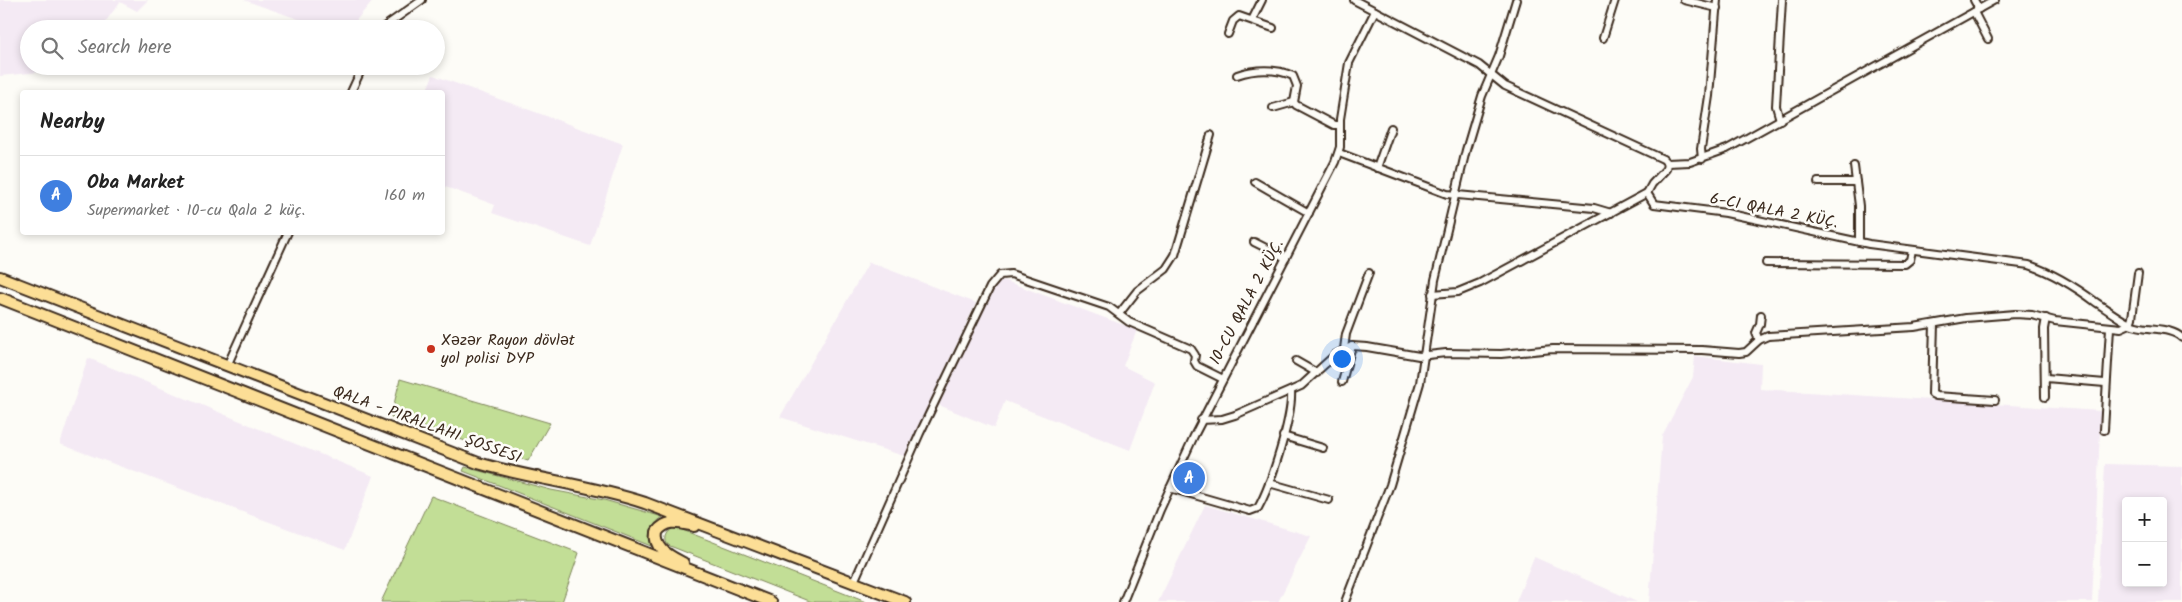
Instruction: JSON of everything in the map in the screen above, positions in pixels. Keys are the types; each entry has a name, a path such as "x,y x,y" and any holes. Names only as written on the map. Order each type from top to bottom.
{"main road":[{"path":"0,277 478,462 530,477 624,496 905,602"},
{"path":"0,298 771,602"},
{"path":"714,580 662,550 657,544 657,532 666,524 680,523 738,538"}],"street":[{"path":"394,20 422,0"},
{"path":"1252,20 1262,0"},
{"path":"1354,0 1479,65 1505,86 1655,154 1666,163 1682,163 1702,159 1727,149 1995,0"},
{"path":"1345,602 1392,478 1420,383 1432,294 1455,196 1482,96 1500,56 1516,0"},
{"path":"1603,38 1615,0"},
{"path":"1684,0 1716,8"},
{"path":"1702,159 1702,142 1709,96 1717,0"},
{"path":"1780,120 1776,106 1782,0"},
{"path":"1974,0 1976,11 1988,39"},
{"name":"10-CU QALA 2 KÜÇ.","path":"1123,602 1170,488 1202,420 1339,153 1341,141 1339,126 1349,63 1375,11"},
{"path":"1228,34 1236,18 1239,16 1272,28"},
{"path":"1237,75 1260,70 1288,73 1293,76 1297,86 1294,102"},
{"path":"352,90 359,75"},
{"path":"1294,102 1296,105 1339,126"},
{"path":"1273,108 1294,102"},
{"path":"1376,168 1391,128"},
{"path":"1120,314 1137,290 1166,269 1175,255 1211,134"},
{"path":"1339,153 1437,192 1455,196 1594,208 1611,213"},
{"path":"1432,294 1458,292 1468,288 1647,193 1652,184 1663,174 1666,169 1666,163"},
{"path":"1854,166 1860,225 1859,242"},
{"path":"1255,182 1309,212"},
{"path":"1818,182 1856,182"},
{"path":"1647,193 1651,202 1658,206 1726,212 1859,242 2029,265 2081,292 2130,324 2149,330 2171,332 2182,338"},
{"path":"227,366 287,235"},
{"path":"1254,242 1286,258"},
{"path":"1766,263 1905,264 1910,260 1912,250"},
{"path":"1344,349 1346,334 1369,273"},
{"path":"2130,324 2138,273"},
{"path":"854,584 920,433 990,287 1000,275 1010,274 1102,305 1120,314 1129,322 1191,349 1194,352 1194,361 1197,366 1223,379"},
{"path":"1202,420 1222,419 1291,391 1301,386 1344,349 1352,346 1425,356 1562,349 1702,350 1739,353 1746,352 1759,340 1768,336 1934,324 2000,314 2024,314 2110,328 2121,328 2130,324"},
{"path":"1759,340 1756,333 1761,315"},
{"path":"2045,397 2044,329 2046,318"},
{"path":"1934,324 1932,394 1936,396 1995,400"},
{"path":"2104,430 2110,328"},
{"path":"1342,382 1352,346"},
{"path":"1296,362 1317,373"},
{"path":"2046,378 2106,383"},
{"path":"1170,488 1254,510 1261,502 1269,483 1291,409 1291,391"},
{"path":"1283,436 1323,448"},
{"path":"1269,483 1329,500"}],"shaded area":[{"path":"0,0 148,0 137,11 120,2 107,20 20,20 20,74 0,76"},
{"path":"244,0 373,0 356,20 301,20"},
{"path":"433,75 623,144 590,246 492,213 495,205 445,187 445,90 427,90"},
{"path":"869,262 976,303 904,456 780,417"},
{"path":"1003,280 1137,330 1123,366 1155,382 1130,450 1005,401 994,428 939,405 997,283"},
{"path":"1695,356 1761,364 1760,389 2101,411 2092,602 1649,602 1662,436 1693,377"},
{"path":"88,358 373,476 345,550 60,444"},
{"path":"2105,464 2182,466 2182,602 2098,602"},
{"path":"1205,505 1311,536 1278,602 1158,602"},
{"path":"1534,557 1637,602 1516,602"}],"green space":[{"path":"400,379 550,423 528,461 391,417"},
{"path":"465,467 551,490 604,500 663,517 651,530 652,546 463,471"},
{"path":"431,496 579,553 562,602 381,602"},
{"path":"673,528 680,529 866,602 812,602 670,546 667,544 666,537"}],"place":[{"name":"Xəzər Rayon dövlət yol polisi DYP","path":"431,349"},
{"name":"Oba Market","path":"1189,478"}]}
